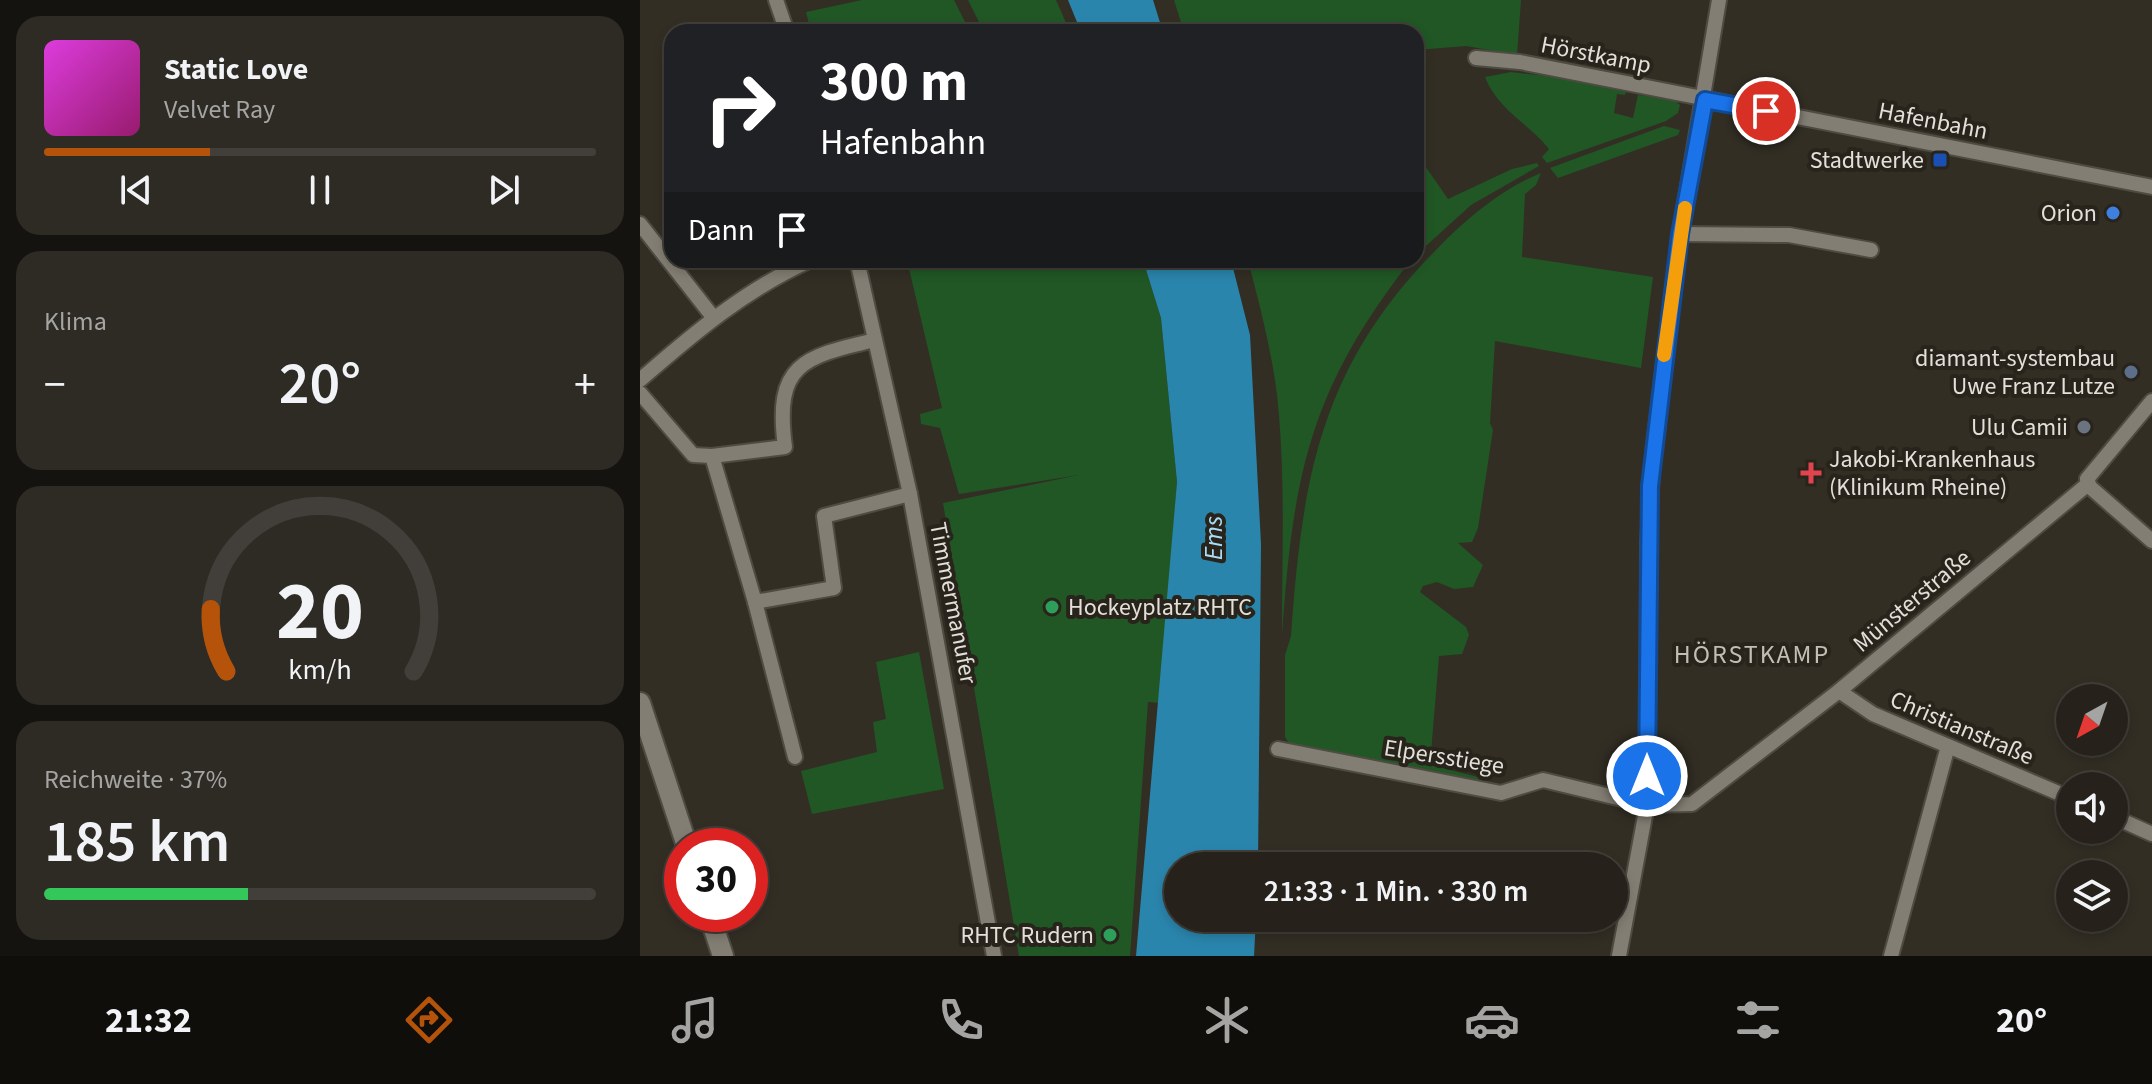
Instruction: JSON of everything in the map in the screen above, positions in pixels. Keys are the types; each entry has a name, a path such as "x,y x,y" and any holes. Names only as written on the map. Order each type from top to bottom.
{"main road":[{"path":"640,703 681,828"},
{"path":"715,932 723,956"}],"street":[{"path":"776,0 784,24"},
{"path":"1619,956 1647,805 1650,486 1680,234 1705,100 1719,0"},
{"name":"Hörstkamp","path":"1476,58 1520,62 1705,100"},
{"name":"Hafenbahn","path":"1705,100 2152,187"},
{"path":"640,224 664,255"},
{"path":"1680,234 1789,235 1871,250"},
{"path":"675,268 713,317"},
{"path":"640,380 713,317 793,268"},
{"name":"Timmermanufer","path":"859,268 910,494 994,956"},
{"path":"640,393 693,455 712,456 785,447 781,414 785,387 793,370 825,351 875,340"},
{"name":"Münsterstraße","path":"1647,805 1692,804 1839,691 2087,481 2152,401"},
{"path":"712,456 755,602 795,757"},
{"path":"2087,481 2152,541"},
{"path":"755,602 834,588 824,516 910,494"},
{"name":"Christianstraße","path":"1839,691 1873,714 2056,792"},
{"path":"1891,956 1948,746"},
{"name":"Elpersstiege","path":"1278,749 1501,793 1543,780 1647,805"},
{"path":"2128,823 2152,834"}],"green space":[{"path":"862,0 954,0 966,24 809,24 806,12"},
{"path":"968,0 1056,0 1066,24 980,24"},
{"path":"1174,0 1521,0 1517,55 1466,46 1424,49 1424,24 1182,24"},
{"path":"1511,72 1557,77 1626,92 1625,95 1617,94 1614,113 1633,118 1638,95 1674,100 1680,105 1678,113 1666,121 1547,163 1542,157 1549,149 1497,98 1485,77"},
{"path":"1664,126 1680,130 1678,135 1558,178 1550,168"},
{"path":"1537,163 1539,166 1471,205 1424,248 1424,164 1448,199 1512,169"},
{"path":"1541,173 1536,185 1525,194 1522,257 1653,277 1641,368 1495,341 1490,423 1493,430 1478,528 1472,542 1458,543 1483,565 1473,587 1454,589 1437,582 1423,586 1420,592 1466,627 1469,635 1462,654 1439,656 1430,765 1478,777 1480,785 1290,745 1285,737 1285,655 1291,636 1302,525 1311,475 1343,381 1367,336 1399,292 1420,268 1424,268 1424,264 1438,248 1486,205"},
{"path":"909,268 1145,268 1161,318 1177,482 1160,703 1148,702 1130,956 1019,956 943,503 1079,475 959,494 940,428 921,424 920,414 942,408"},
{"path":"1250,268 1405,268 1350,350 1313,436 1293,527 1282,635 1281,442 1277,395"},
{"path":"919,652 944,789 812,814 801,771 877,752 873,722 886,719 876,662"}],"water":[{"path":"1068,0 1153,0 1160,24 1078,24"},
{"name":"Ems","path":"1145,268 1233,268 1250,335 1261,544 1258,852 1164,852 1164,932 1255,932 1254,956 1136,956 1177,482 1161,318"}],"slow traffic":[{"path":"1664,355 1685,208"}],"place":[{"name":"Stadtwerke","path":"1940,160"},
{"name":"Orion","path":"2113,213"},
{"name":"diamant-systembau Uwe Franz Lutze","path":"2131,372"},
{"name":"Ulu Camii","path":"2084,427"},
{"name":"Jakobi-Krankenhaus (Klinikum Rheine)","path":"1811,473"},
{"name":"Hockeyplatz RHTC","path":"1052,607"},
{"name":"RHTC Rudern","path":"1110,935"}],"district":[{"name":"HÖRSTKAMP","path":"1752,654"}],"route":[{"path":"1647,776 1650,486 1680,234 1705,100 1766,111"}]}
